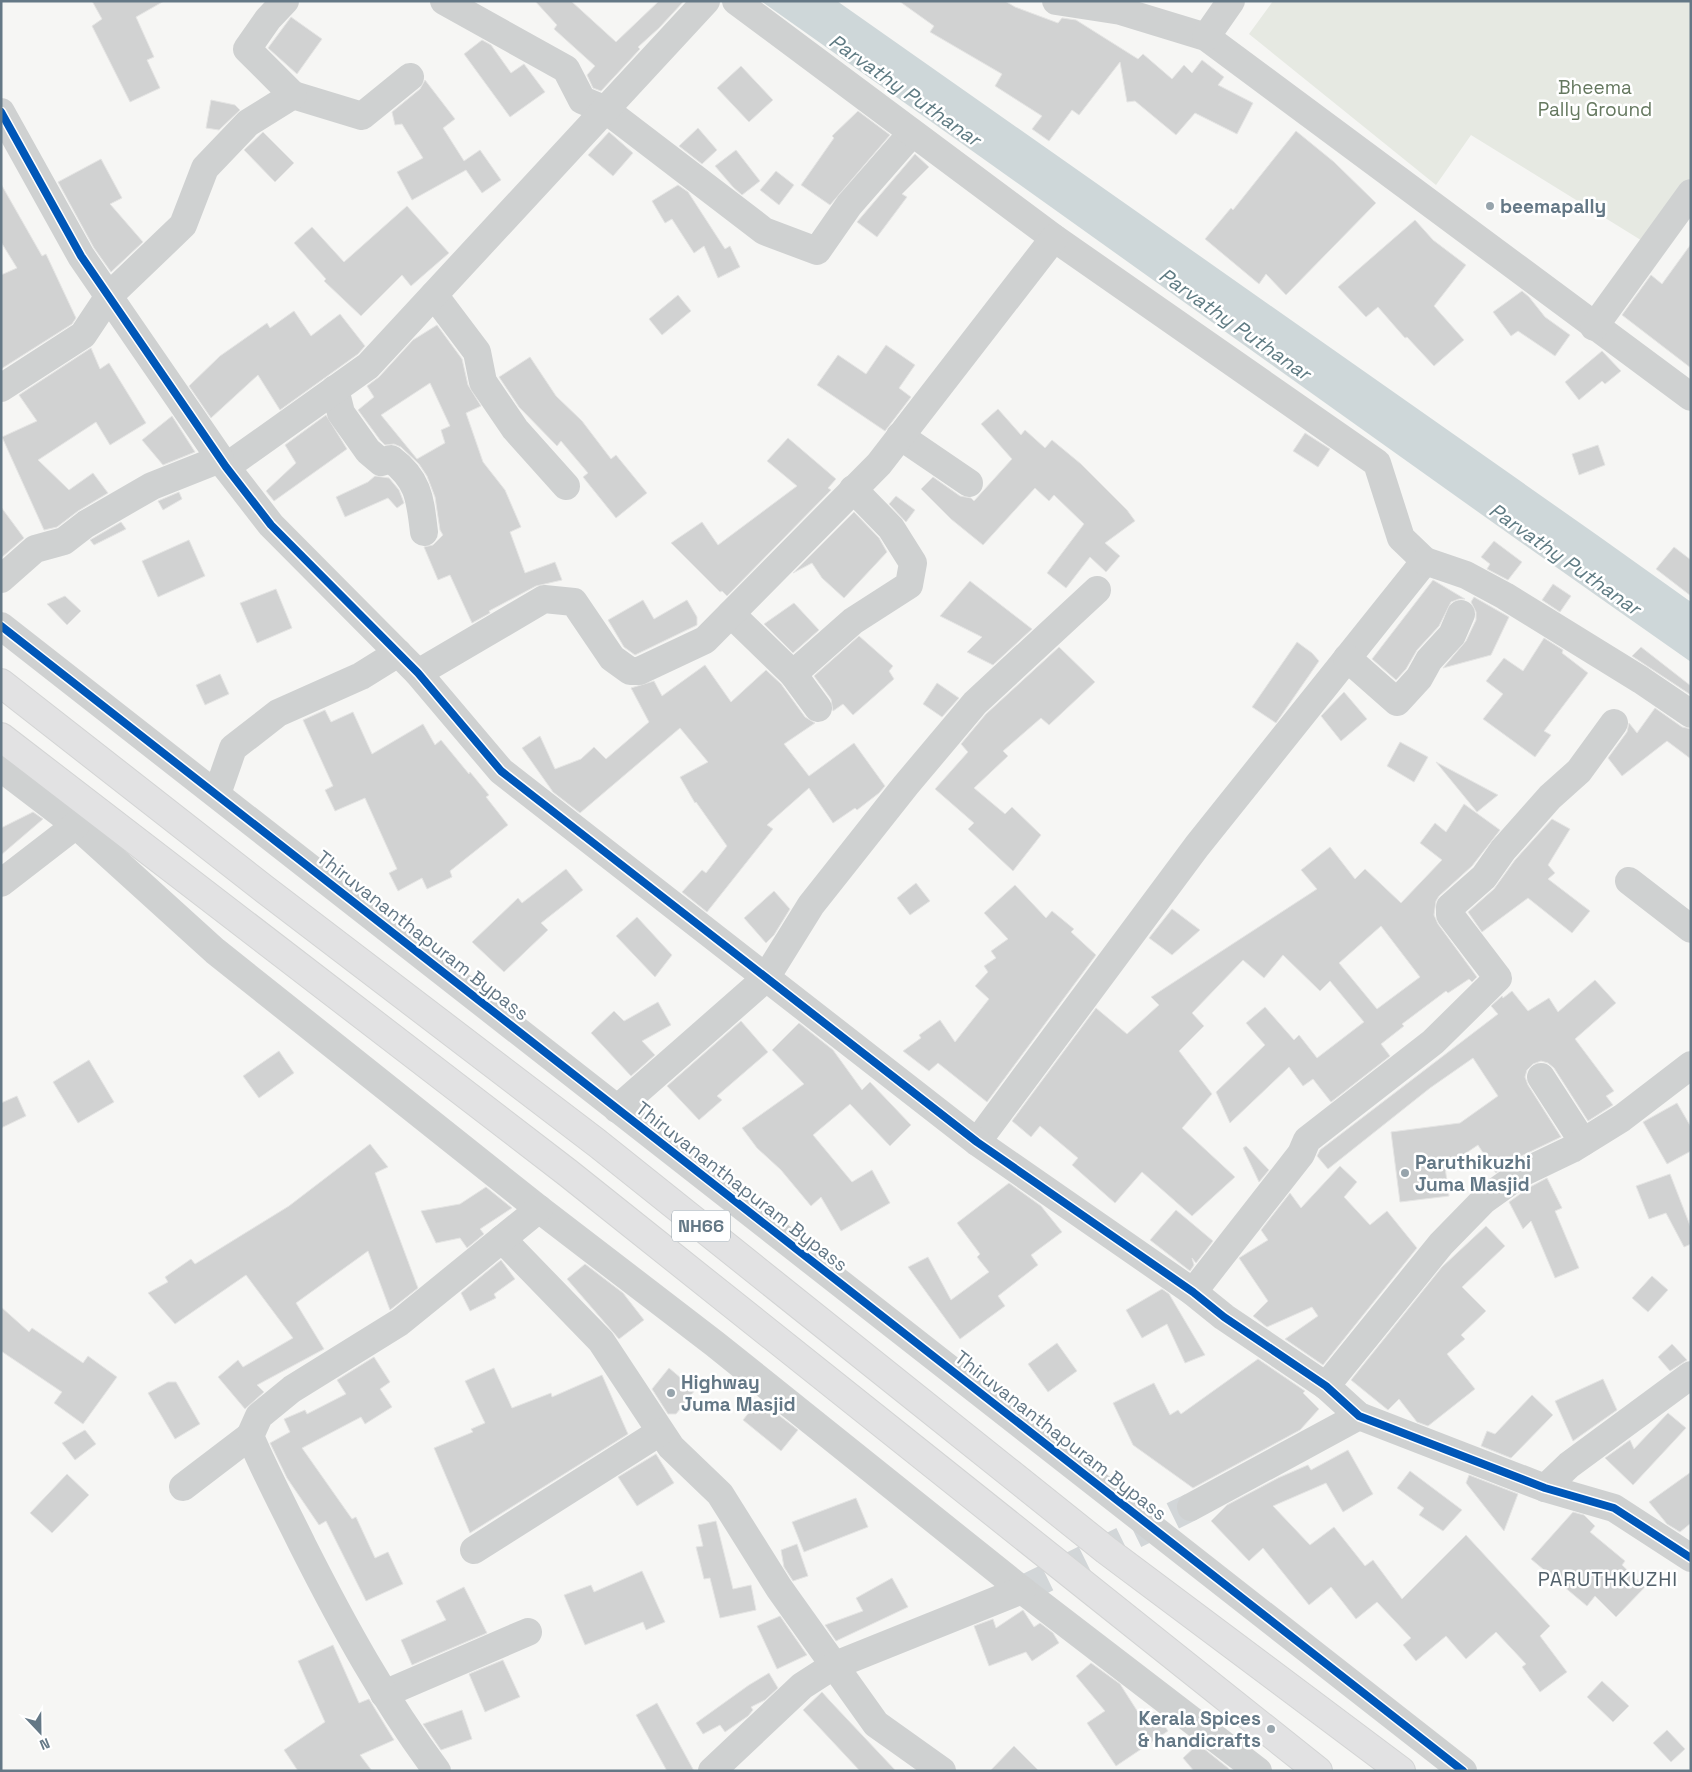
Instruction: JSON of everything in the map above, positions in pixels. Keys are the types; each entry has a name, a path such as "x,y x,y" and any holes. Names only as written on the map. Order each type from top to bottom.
{"highway":[{"name":"NH66","path":"1,683 263,888 597,1143 1106,1550 1401,1771"},
{"name":"NH66","path":"1,737 568,1173 1318,1771"}],"street":[{"path":"285,1 268,20 247,49 293,94 362,116 410,77"},
{"path":"444,1 566,69 582,100 606,110 764,231 817,251 849,205 912,133"},
{"path":"1,580 35,550 64,541 86,524 152,486 223,463 368,366 706,1"},
{"path":"736,1 1054,238 1377,463 1401,538 1425,561 1466,575 1505,596 1641,680 1691,714"},
{"path":"1056,1 1121,10 1206,37 1594,327 1691,397"},
{"path":"1206,37 1231,1"},
{"path":"1,388 83,334 109,296 183,225 205,168 248,123 293,94"},
{"path":"1,112 81,256 223,463 271,525 418,673 501,771 977,1142 1192,1292 1224,1318 1326,1386 1359,1416 1545,1488 1614,1508 1691,1558"},
{"path":"1594,327 1691,193"},
{"path":"418,673 544,599 574,602 612,658 630,671 639,670 705,640 879,464 1054,238"},
{"path":"434,295 477,352 483,382 515,429 566,486"},
{"path":"335,389 340,413 368,451 381,462 391,459 403,468 420,496 424,532"},
{"path":"900,436 969,483"},
{"path":"793,674 852,621 910,584 913,563 891,528 854,489"},
{"path":"977,1142 1197,846 1425,561"},
{"path":"617,1109 766,979 810,905 906,785 975,703 1096,590"},
{"path":"731,614 793,674 818,708"},
{"path":"1347,658 1397,702 1419,678 1429,660 1452,635 1461,614"},
{"name":"Thiruvananthapuram Bypass","path":"1,626 1463,1771"},
{"path":"217,794 233,748 278,713 361,676 398,653"},
{"path":"1192,1292 1301,1154 1307,1140 1433,1042 1498,978 1450,914 1450,907 1484,877 1503,850 1550,796 1579,771 1614,723"},
{"path":"1,768 76,825 215,951 539,1209 715,1344 1022,1590 1258,1771"},
{"path":"1,883 76,825"},
{"path":"1629,881 1691,929"},
{"path":"1326,1386 1441,1244 1484,1200 1522,1173 1583,1142 1622,1118 1691,1065"},
{"path":"1541,1077 1583,1142"},
{"path":"183,1486 250,1436 260,1416 292,1389 400,1322 539,1209"},
{"path":"502,1239 601,1341 670,1447 720,1494 779,1588 876,1724 942,1771"},
{"path":"1545,1488 1569,1465 1691,1375"},
{"path":"1191,1507 1359,1416"},
{"path":"474,1550 660,1432"},
{"path":"250,1436 265,1470 336,1611 384,1694 437,1771"},
{"path":"712,1771 802,1686 833,1666 1022,1590"},
{"path":"384,1694 528,1632"}],"green space":[{"name":"Bheema Pally Ground","path":"1273,1 1691,1 1691,177 1644,242 1471,135 1436,185 1249,34"}],"water":[{"name":"Parvathy Puthanar","path":"761,1 837,1 1597,535 1691,602 1691,662 1458,498"}],"building":[{"path":"92,1 164,1 136,17 154,57 147,60 160,88 130,102 92,26 102,19"},
{"path":"535,1 571,1 616,42 659,1 684,1 638,47 640,49 601,91 593,88 587,75 595,66 554,29 557,25"},
{"path":"899,1 1005,1 1015,7 1058,23 1062,18 1076,20 1138,59 1143,54 1172,79 1184,65 1192,73 1202,60 1224,77 1218,85 1253,103 1237,134 1195,113 1176,135 1135,101 1127,102 1120,62 1079,115 1072,110 1049,141 1032,129 1042,116 995,86 1002,74 930,32 934,26"},
{"path":"291,17 322,39 297,74 268,48"},
{"path":"482,40 491,45 511,73 524,64 545,92 510,117 464,54"},
{"path":"741,66 773,100 749,122 717,88"},
{"path":"425,80 455,119 443,128 464,161 480,150 501,180 482,193 466,170 412,200 397,172 423,158 402,124 395,125 392,112 420,89"},
{"path":"211,100 235,105 240,110 219,130 206,128"},
{"path":"858,111 890,135 830,205 801,185 834,138 832,136"},
{"path":"698,128 717,150 702,164 679,146"},
{"path":"1296,131 1334,162 1376,203 1286,295 1266,274 1259,284 1205,239 1231,208 1233,210"},
{"path":"263,132 294,163 275,182 244,150"},
{"path":"609,132 633,153 613,176 588,155"},
{"path":"736,150 760,181 742,195 715,166"},
{"path":"915,154 929,167 902,194 907,197 877,237 857,222"},
{"path":"101,159 122,198 110,204 143,242 111,272 94,248 58,182"},
{"path":"776,171 794,185 779,205 760,190"},
{"path":"1,184 42,256 46,254 76,318 72,324 1,369 1,275 17,268 1,242"},
{"path":"678,185 688,192 725,249 730,246 740,267 718,278 704,246 694,253 672,219 665,223 652,201"},
{"path":"407,206 449,253 411,286 402,275 361,316 324,281 326,279 294,243 312,227 344,262"},
{"path":"1415,220 1433,240 1466,265 1434,306 1464,340 1434,366 1407,337 1405,338 1378,307 1366,317 1338,287"},
{"path":"1691,244 1691,368 1622,315 1651,275 1662,284"},
{"path":"1522,291 1545,317 1570,335 1555,356 1518,331 1511,336 1493,312"},
{"path":"678,295 691,311 662,335 649,319"},
{"path":"294,311 311,336 340,314 365,346 358,354 280,410 258,375 211,418 189,386 220,356 267,323 270,328"},
{"path":"437,325 462,359 468,385 481,406 466,413 483,462 505,490 521,527 510,532 525,573 555,562 562,580 536,586 489,611 490,613 472,623 450,575 438,580 424,547 433,545 443,535 440,530 435,497 427,476 419,464 401,447 394,444 385,445 358,410 374,397 367,386 379,377 413,340","holes":["430,383 450,426 441,430 445,443 417,459 381,415"]},
{"path":"886,345 915,365 899,388 911,397 885,431 817,385 838,355 866,374"},
{"path":"91,348 100,369 109,363 146,423 110,445 96,422 38,460 69,490 93,473 108,493 78,511 57,527 44,530 2,437 37,421 19,395"},
{"path":"1602,351 1621,371 1605,384 1602,381 1579,400 1565,382"},
{"path":"530,357 556,396 582,421 611,459 616,455 647,493 616,518 583,477 588,473 561,441 557,446 519,407 499,377"},
{"path":"998,409 1021,435 1025,430 1045,448 1052,440 1081,464 1127,510 1135,521 1105,543 1120,556 1106,572 1090,557 1066,588 1047,573 1084,524 1054,495 1049,501 1035,488 983,545 951,519 921,489 933,477 960,496 971,498 974,501 1012,459 981,424"},
{"path":"326,415 347,449 274,501 266,491 296,463 285,445"},
{"path":"172,416 195,452 163,465 142,440"},
{"path":"1305,433 1330,449 1318,467 1293,451"},
{"path":"788,438 836,479 828,488 831,490 727,596 722,591 720,592 671,543 702,522 718,545 797,486 767,461"},
{"path":"1598,445 1605,465 1579,475 1572,454"},
{"path":"375,476 389,478 399,490 404,503 397,508 388,498 345,517 336,497 368,482"},
{"path":"179,492 182,499 163,510 158,501"},
{"path":"896,496 915,510 906,522 889,504"},
{"path":"1,507 24,538 1,558"},
{"path":"854,512 879,538 887,552 844,598 822,578 812,563 793,573"},
{"path":"121,522 126,529 94,545 90,540"},
{"path":"189,540 205,576 158,597 142,561"},
{"path":"1494,541 1522,562 1508,580 1487,569 1490,564 1481,557"},
{"path":"1674,547 1691,560 1691,596 1656,569"},
{"path":"1433,580 1465,599 1451,602 1439,626 1417,650 1406,669 1396,680 1372,659"},
{"path":"970,581 1032,629 993,665 967,652 982,637 940,616"},
{"path":"1553,584 1571,596 1560,612 1542,600"},
{"path":"276,589 292,628 257,643 240,603"},
{"path":"65,596 81,611 67,625 47,604"},
{"path":"1474,597 1509,617 1491,655 1443,668 1466,641 1476,620 1476,612 1471,602"},
{"path":"643,600 654,619 687,600 697,617 697,625 635,655 624,647 608,620"},
{"path":"794,603 819,630 793,653 764,624"},
{"path":"859,636 893,666 889,671 894,679 853,715 843,704 833,711 831,699 814,676"},
{"path":"1544,638 1563,650 1562,653 1588,673 1544,731 1551,735 1535,757 1483,719 1503,694 1486,681 1504,658 1523,671"},
{"path":"1297,642 1319,661 1276,723 1252,707"},
{"path":"1059,647 1095,682 1049,725 1041,718 1003,751 1008,756 974,788 1005,814 1012,807 1041,835 1013,871 968,829 974,823 935,789 968,752 961,744 986,714"},
{"path":"1641,647 1691,686 1691,695 1632,656"},
{"path":"705,665 731,702 766,670 781,684 805,717 815,723 784,744 809,776 854,743 885,786 857,810 855,808 833,823 809,788 767,825 773,829 707,912 682,892 702,870 706,873 727,846 695,803 680,777 708,762 680,728 580,813 553,792 522,748 540,736 555,769 581,759 594,747 606,759 649,722 631,688 654,681 662,696"},
{"path":"220,674 229,694 205,705 196,685"},
{"path":"937,683 959,698 942,717 923,704"},
{"path":"1344,692 1367,719 1341,741 1321,716"},
{"path":"1655,708 1682,727 1691,729 1691,759 1667,741 1622,776 1608,758 1627,732 1629,723 1637,733"},
{"path":"325,710 331,722 353,712 372,754 423,724 435,745 441,740 469,774 470,772 489,795 486,797 508,825 450,871 452,877 427,889 422,878 398,891 389,873 397,869 365,798 335,811 325,790 333,786 303,720"},
{"path":"1400,742 1428,757 1414,782 1387,766"},
{"path":"1436,762 1498,795 1477,812"},
{"path":"1464,804 1500,830 1472,866 1436,901 1434,915 1438,924 1477,977 1472,982 1469,979 1448,993 1446,991 1402,1024 1404,1026 1381,1044 1390,1056 1331,1102 1313,1079 1303,1086 1289,1067 1230,1123 1216,1092 1265,1045 1246,1023 1265,1007 1294,1040 1299,1035 1317,1058 1364,1022 1330,981 1320,991 1283,955 1264,978 1243,960 1192,1013 1204,1026 1179,1051 1212,1094 1182,1128 1235,1177 1192,1216 1142,1172 1115,1203 1072,1165 1078,1158 1040,1126 1031,1137 1012,1121 1096,1008 1127,1034 1159,1005 1151,997 1317,889 1301,870 1330,847 1355,879 1365,869 1401,903 1442,860 1420,843 1435,823 1446,832","holes":["1381,926 1420,977 1377,1009 1339,963"]},
{"path":"33,812 43,819 1,855 1,828"},
{"path":"1552,819 1570,829 1548,865 1555,873 1548,879 1590,911 1572,933 1528,898 1482,932 1468,912 1494,889 1515,860"},
{"path":"566,869 583,890 541,923 548,930 504,972 472,942 518,898 522,903"},
{"path":"916,883 930,901 910,915 897,898"},
{"path":"1015,885 1046,918 1052,911 1074,929 1071,932 1096,955 987,1102 938,1063 929,1071 903,1051 921,1038 919,1035 940,1020 955,1042 989,999 975,986 988,972 984,966 996,958 991,951 1008,939 984,913"},
{"path":"774,891 790,909 774,935 766,943 744,918"},
{"path":"1172,909 1200,930 1172,955 1149,938"},
{"path":"637,917 672,955 655,977 616,936"},
{"path":"1595,980 1616,1003 1575,1039 1614,1091 1606,1096 1613,1105 1588,1121 1554,1068 1548,1063 1541,1061 1533,1064 1527,1070 1525,1077 1528,1085 1561,1137 1515,1159 1496,1173 1478,1145 1445,1167 1449,1196 1400,1202 1391,1132 1460,1123 1498,1096 1473,1058 1430,1088 1328,1169 1317,1156 1320,1150 1498,1014 1491,1006 1502,996 1503,998 1512,991 1528,1011 1549,998 1558,1012"},
{"path":"658,1002 671,1025 642,1041 655,1055 631,1076 591,1033 614,1011 624,1021"},
{"path":"741,1021 768,1052 717,1096 722,1100 699,1120 667,1086"},
{"path":"799,1023 833,1050 862,1090 870,1082 911,1125 890,1146 850,1104 813,1135 852,1182 872,1170 890,1203 841,1231 821,1197 811,1206 781,1170 757,1148 742,1128 804,1084 772,1050"},
{"path":"279,1051 294,1073 259,1098 243,1076"},
{"path":"89,1060 114,1102 78,1123 53,1082"},
{"path":"17,1096 26,1116 1,1128 1,1103"},
{"path":"1677,1103 1691,1127 1691,1151 1667,1164 1643,1122"},
{"path":"370,1144 388,1167 375,1173 418,1288 390,1310 368,1251 296,1303 324,1349 257,1385 264,1392 245,1409 218,1377 238,1360 243,1367 293,1338 246,1275 175,1324 148,1293 168,1282 165,1277 191,1259 195,1264 289,1206"},
{"path":"1246,1146 1269,1170 1259,1182 1243,1148"},
{"path":"1340,1166 1357,1182 1344,1197 1370,1225 1387,1211 1417,1248 1323,1365 1285,1339 1318,1316 1312,1307 1267,1327 1253,1316 1268,1301 1239,1258 1268,1240 1261,1230 1290,1193 1301,1208"},
{"path":"1670,1174 1691,1228 1691,1244 1684,1247 1666,1213 1649,1219 1636,1186"},
{"path":"1547,1178 1562,1208 1555,1211 1579,1268 1555,1278 1531,1221 1523,1229 1509,1202"},
{"path":"1009,1183 1041,1206 1062,1232 1031,1255 1038,1265 998,1296 1005,1306 960,1339 908,1267 928,1257 951,1300 989,1272 977,1257 980,1254 957,1223"},
{"path":"486,1187 512,1208 480,1229 484,1234 467,1248 460,1238 436,1243 421,1211 460,1204"},
{"path":"1176,1210 1213,1241 1196,1263 1192,1258 1194,1265 1190,1271 1150,1240"},
{"path":"1486,1226 1505,1246 1462,1287 1486,1311 1461,1335 1465,1339 1447,1354 1475,1389 1428,1426 1417,1422 1399,1399 1388,1410 1351,1380 1442,1267"},
{"path":"501,1260 515,1279 494,1294 496,1298 470,1311 461,1293"},
{"path":"585,1264 623,1293 644,1320 619,1339 567,1279"},
{"path":"1652,1276 1668,1290 1648,1312 1632,1298"},
{"path":"1162,1289 1169,1294 1205,1355 1185,1363 1167,1324 1142,1338 1126,1310"},
{"path":"1,1307 29,1332 32,1328 83,1363 88,1356 117,1377 83,1424 54,1403 62,1392 1,1351"},
{"path":"1057,1343 1077,1371 1048,1392 1028,1364"},
{"path":"1672,1344 1687,1360 1670,1371 1658,1357"},
{"path":"374,1357 390,1382 380,1389 392,1407 365,1424 361,1417 302,1448 352,1519 356,1517 375,1558 388,1552 403,1584 366,1601 326,1521 319,1525 287,1478 270,1443 290,1432 284,1419 305,1410 307,1414 346,1394 337,1380"},
{"path":"1258,1359 1305,1391 1303,1393 1319,1409 1300,1430 1193,1488 1133,1445 1113,1403 1154,1383 1170,1415 1178,1410 1181,1414"},
{"path":"494,1368 512,1408 551,1393 552,1397 602,1375 628,1434 470,1533 434,1448 473,1432 471,1429 485,1423 465,1381"},
{"name":"Highway Juma Masjid","path":"669,1368 695,1390 676,1414 668,1414 652,1389"},
{"path":"1603,1379 1617,1410 1573,1441 1555,1401"},
{"path":"168,1382 176,1382 200,1424 175,1439 148,1393"},
{"path":"1532,1395 1553,1415 1511,1458 1481,1446 1487,1431 1495,1434"},
{"path":"759,1400 798,1430 781,1451 743,1420"},
{"path":"1668,1413 1686,1428 1633,1485 1605,1458 1630,1440 1634,1449"},
{"path":"85,1430 96,1444 75,1460 62,1443"},
{"path":"1348,1450 1373,1494 1343,1512 1326,1483 1273,1506 1310,1545 1334,1527 1365,1566 1373,1560 1402,1599 1466,1535 1550,1626 1540,1636 1567,1672 1540,1692 1522,1667 1526,1664 1496,1632 1466,1659 1446,1636 1416,1661 1403,1645 1411,1638 1377,1602 1356,1619 1331,1587 1309,1605 1263,1548 1249,1561 1211,1521 1227,1505 1278,1478 1308,1465 1311,1470"},
{"path":"656,1454 674,1483 637,1506 618,1477"},
{"path":"1410,1471 1462,1510 1443,1531 1419,1515 1424,1508 1397,1488"},
{"path":"1691,1472 1691,1523 1680,1532 1667,1524 1649,1502"},
{"path":"67,1474 89,1495 52,1533 30,1513"},
{"path":"1469,1475 1518,1494 1504,1531 1466,1483"},
{"path":"856,1498 868,1527 804,1552 792,1522"},
{"path":"1573,1512 1584,1515 1595,1526 1590,1532 1625,1561 1622,1565 1645,1587 1616,1617 1595,1596 1587,1606 1531,1559"},
{"path":"716,1521 733,1589 751,1585 756,1610 720,1618 710,1578 704,1579 696,1547 703,1546 698,1525"},
{"path":"797,1544 808,1576 793,1581 784,1567 781,1550"},
{"path":"642,1571 665,1622 646,1630 643,1622 585,1645 564,1595 591,1585 594,1592"},
{"path":"892,1578 908,1607 836,1641 825,1625 863,1611 856,1598"},
{"path":"464,1587 487,1633 412,1665 401,1640 446,1620 436,1601"},
{"path":"1023,1610 1034,1627 1040,1623 1053,1633 1059,1643 1032,1661 1026,1652 989,1666 974,1626 993,1619 996,1628"},
{"path":"780,1616 807,1655 777,1669 757,1626"},
{"path":"333,1645 359,1703 369,1699 394,1740 360,1755 372,1771 298,1771 284,1750 325,1722 298,1661"},
{"path":"503,1660 520,1697 485,1712 469,1674"},
{"path":"1091,1663 1120,1684 1143,1720 1155,1712 1168,1731 1116,1766 1087,1723 1105,1711 1076,1676"},
{"path":"769,1673 778,1688 765,1700 751,1707 753,1710 748,1716 725,1732 720,1725 703,1734 696,1723"},
{"path":"1602,1681 1629,1706 1613,1722 1587,1697"},
{"path":"822,1692 896,1771 860,1771 803,1710"},
{"path":"657,1703 694,1771 667,1771 636,1715"},
{"path":"462,1710 472,1739 441,1750 423,1724"},
{"path":"1667,1730 1685,1749 1671,1762 1653,1743"},
{"path":"1198,1744 1231,1771 1194,1771 1183,1758"},
{"path":"1014,1746 1039,1771 990,1771"}],"tunnel":[{"path":"1022,1590 1191,1507"}],"cycle path":[{"path":"1,112 81,256 226,467 271,525 418,673 501,771 977,1142 1193,1292 1224,1317 1326,1386 1359,1416 1545,1488 1614,1508 1691,1558"},
{"path":"1,626 1463,1771"}],"place":[{"name":"beemapally","path":"1490,206"},
{"name":"Paruthikuzhi Juma Masjid","path":"1405,1173"},
{"name":"Highway Juma Masjid","path":"671,1393"},
{"name":"Kerala Spices & handicrafts","path":"1271,1729"}],"district":[{"name":"PARUTHKUZHI","path":"1608,1579"}]}
